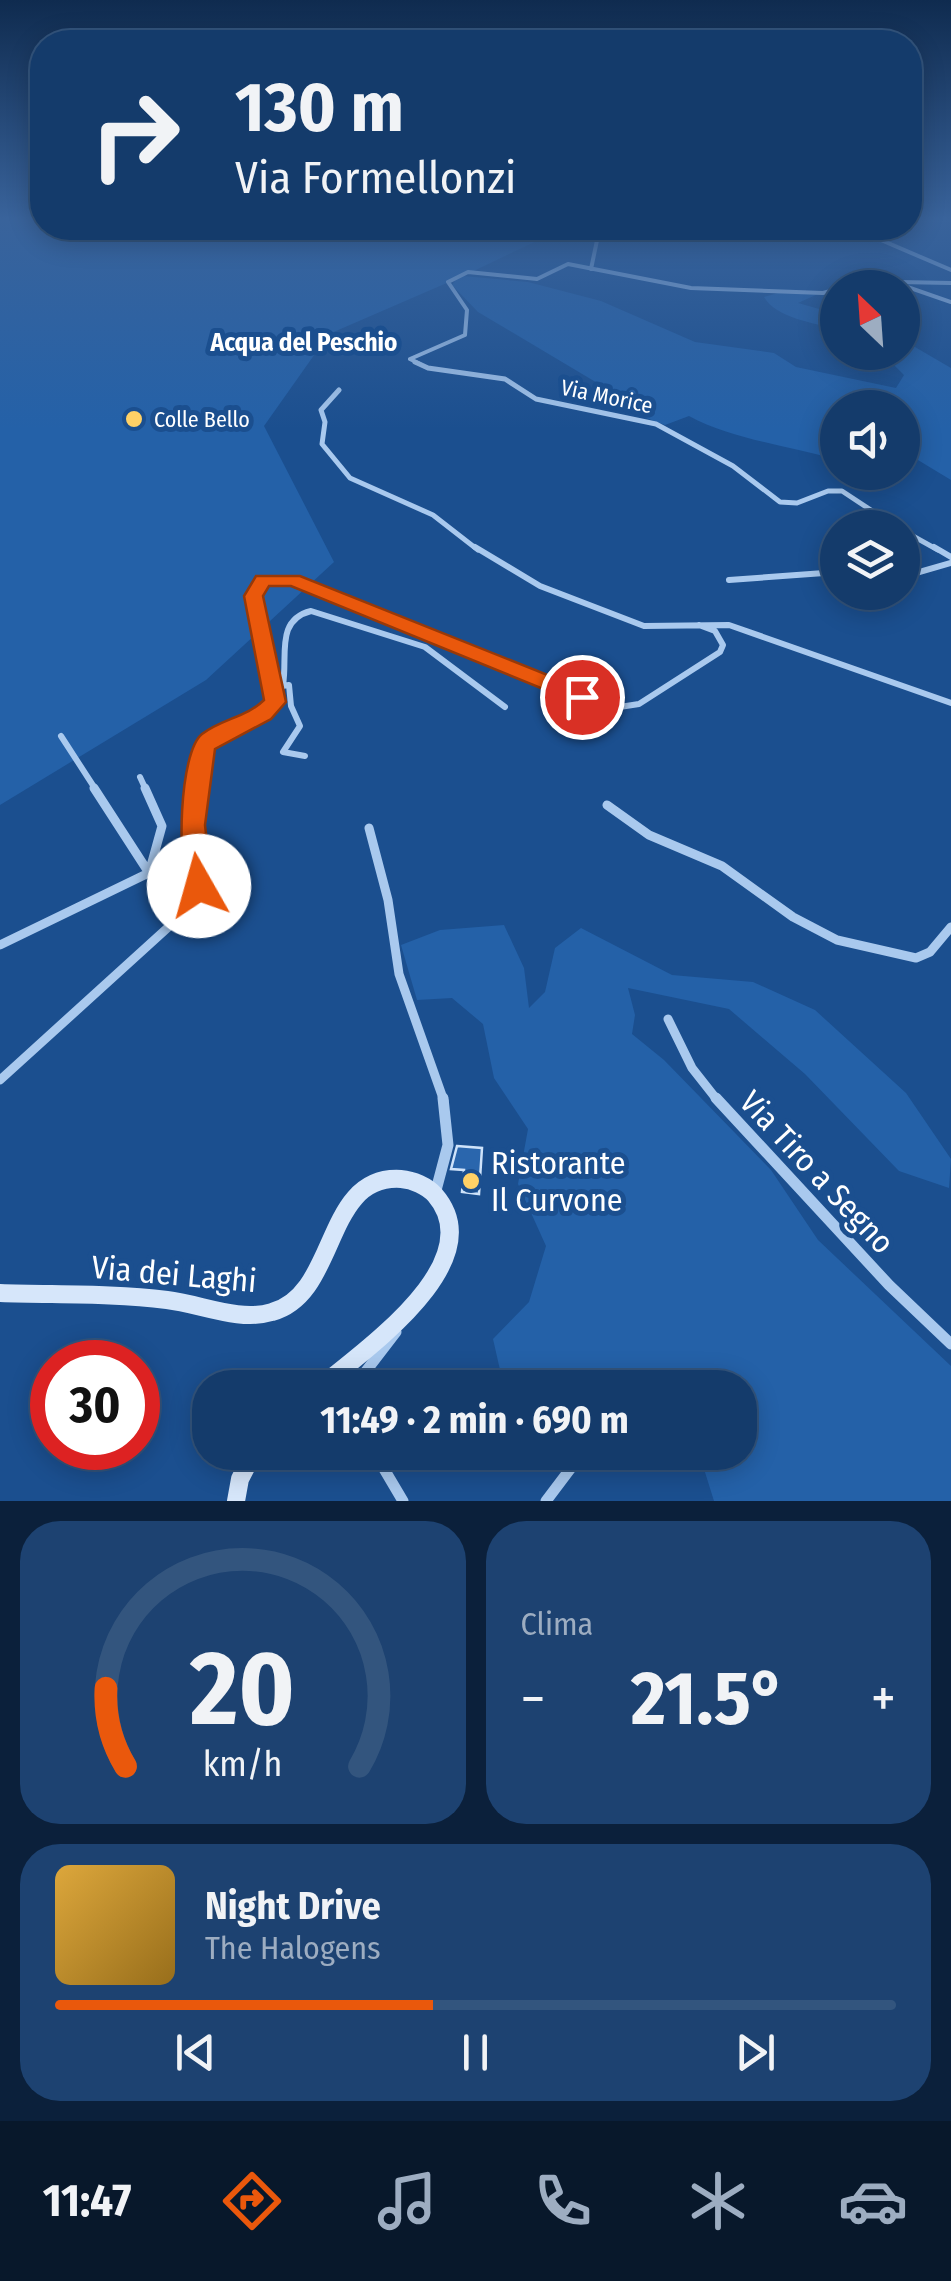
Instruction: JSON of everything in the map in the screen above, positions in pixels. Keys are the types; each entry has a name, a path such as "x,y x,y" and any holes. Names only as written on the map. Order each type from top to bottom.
{"main road":[{"name":"Via dei Laghi","path":"0,1293 153,1299 256,1314 275,1312 300,1298 313,1283 344,1210 364,1189 401,1179 435,1194"},
{"path":"339,1370 436,1279 450,1255 453,1224 435,1194"},
{"path":"236,1501 245,1470"}],"street":[{"name":"Via Morice","path":"452,289 467,312 465,335 415,355 410,359 413,363 501,378 534,398 653,423 736,468 780,502 800,503 840,490 875,510"},
{"path":"720,289 820,293"},
{"path":"920,292 951,302"},
{"path":"339,390 322,408 326,422 321,440 347,476 433,515 496,564 527,580 639,624 731,625 951,703"},
{"name":"Via Morice","path":"920,541 951,560"},
{"path":"920,571 951,560"},
{"path":"729,580 820,573"},
{"path":"252,720 270,708 276,696 254,596 258,583 270,578 294,580 614,708 639,704 720,652 723,645 718,634 699,626"},
{"path":"0,1080 40,1039 192,909 199,891 194,811 204,746 211,738 276,709 283,685 289,623 295,615 311,611 422,646 505,707"},
{"path":"283,685 292,688 291,706 300,726 283,752 305,756"},
{"path":"60,736 149,872"},
{"path":"140,776 162,826 149,872"},
{"path":"606,805 649,835 722,866 814,930 855,946 916,958 930,952 951,926"},
{"path":"368,828 388,900 399,974 447,1109 448,1144 435,1194"},
{"path":"0,945 194,850"},
{"name":"Via Tiro a Segno","path":"668,1018 698,1080 791,1174 893,1292 951,1344"},
{"path":"367,1370 396,1332 402,1312"},
{"path":"385,1470 404,1501"},
{"path":"546,1501 569,1470"}],"shaded area":[{"path":"0,289 433,289 329,334 264,426 334,562 206,680 0,805"},
{"path":"456,289 555,289 601,301 695,342 774,353 796,367 896,388 904,375 899,370 920,370 920,350 951,368 951,480 920,461 920,390 820,390 820,456 742,437 689,416 665,425 641,416 604,387 478,312"},
{"path":"778,293 818,294 798,303 820,309 820,325 777,310 764,297"},
{"path":"504,925 524,968 529,1008 545,992 555,948 581,928 672,975 753,982 815,1010 906,1093 951,1159 949,1188 899,1171 805,1074 729,1009 628,988 635,1015 632,1034 664,1060 771,1170 818,1240 951,1366 951,1501 714,1501 704,1470 757,1470 757,1370 500,1370 493,1339 529,1302 546,1246 518,1184 528,1129 494,1078 483,1024 452,998 417,1000 401,945 440,930"}],"building":[{"name":"Ristorante Il Curvone","path":"457,1146 482,1148 479,1194 462,1192 464,1170 451,1169"}],"place":[{"name":"Colle Bello","path":"134,419"},
{"name":"Ristorante Il Curvone","path":"471,1181"}],"district":[{"name":"Acqua del Peschio","path":"304,342"}],"route":[{"path":"199,886 193,825 204,746 211,738 264,714 275,702 254,596 255,586 262,580 294,580 544,678 582,697"}]}
